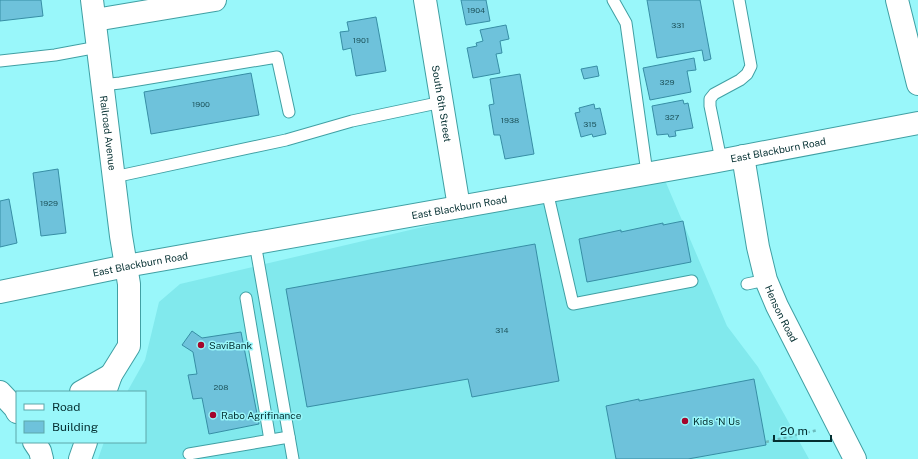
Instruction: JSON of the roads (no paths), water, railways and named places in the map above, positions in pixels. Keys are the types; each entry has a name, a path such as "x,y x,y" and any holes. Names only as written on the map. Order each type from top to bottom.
{"main road":[{"path":"93,10 215,0"},
{"name":"South 6th Street","path":"425,0 459,207"},
{"path":"897,0 918,84"},
{"name":"Railroad Avenue","path":"93,10 128,284 129,346 108,384"},
{"name":"East Blackburn Road","path":"0,292 126,266 721,160 918,123"},
{"name":"Henson Road","path":"743,156 758,247 756,282 777,306 854,459"},
{"path":"84,391 108,384"},
{"path":"0,392 16,410"},
{"path":"35,443 40,451 42,459"},
{"path":"80,459 86,443"}],"lane":[{"path":"613,0 626,23 648,173"},
{"path":"721,160 710,106 710,99 714,94 740,80 747,74 751,66 739,0"},
{"path":"0,61 55,55 98,47"},
{"path":"102,85 277,56 289,112"},
{"path":"114,177 286,140 352,121 442,102"},
{"path":"547,191 573,304 692,281"},
{"path":"255,243 293,459"},
{"path":"246,298 270,440"},
{"path":"189,454 289,437"}],"place":[{"name":"SaviBank","path":"201,345"},
{"name":"Rabo Agrifinance","path":"213,415"},
{"name":"Kids ‘N Us","path":"685,421"}]}
